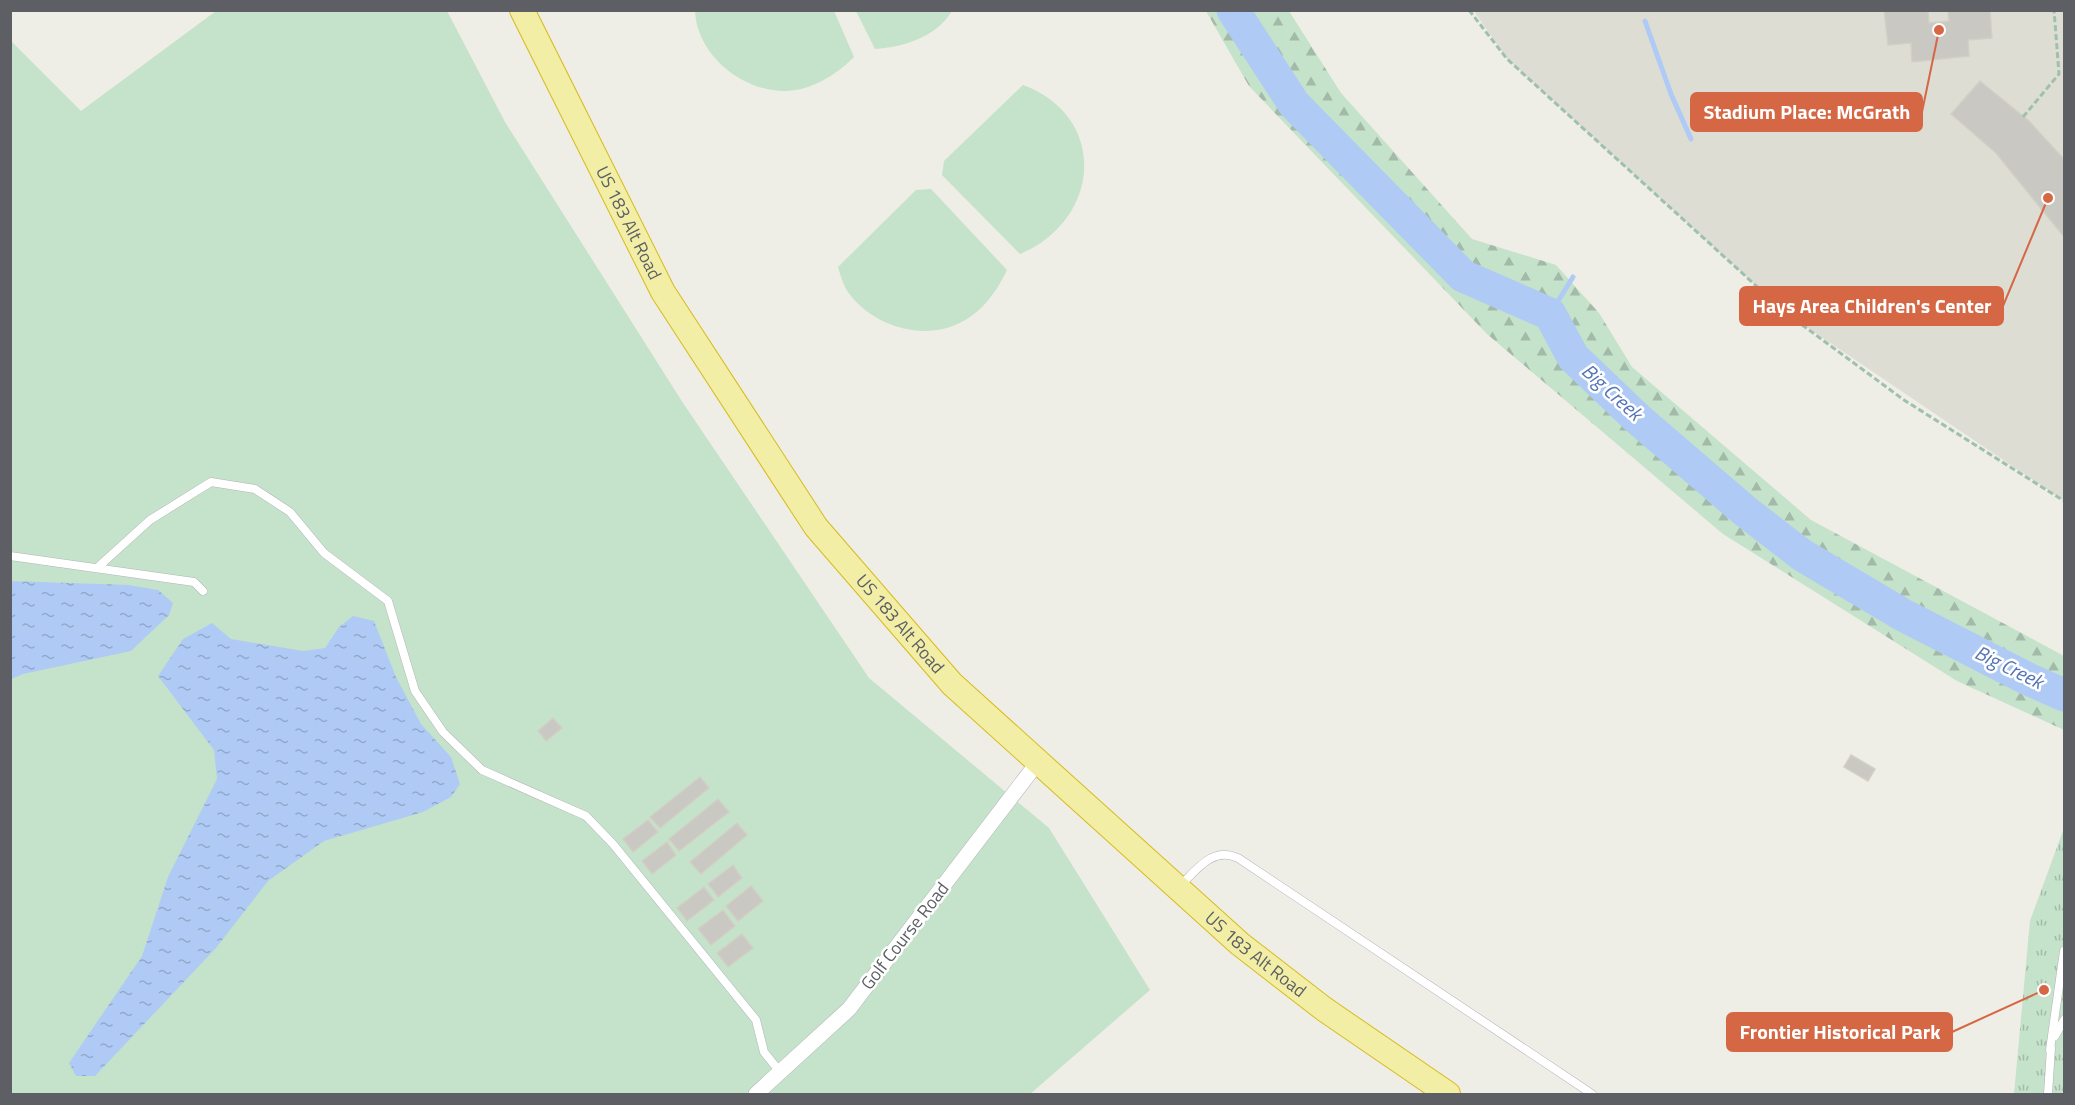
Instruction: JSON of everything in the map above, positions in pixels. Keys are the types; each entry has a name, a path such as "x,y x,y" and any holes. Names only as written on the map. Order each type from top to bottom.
{"highway":[{"name":"US 183 Alt Road","path":"522,10 663,292 816,527 952,684 1240,944 1324,1009 1448,1095"}],"street":[{"name":"Golf Course Road","path":"756,1095 849,1009 1038,762"}],"lane":[{"path":"97,568 150,520 211,482 255,489 290,512 324,552 387,601 415,691 443,732 482,770 586,816 613,844 756,1020 764,1052 781,1073"},
{"path":"10,556 194,582 203,591"},
{"path":"1178,888 1211,858 1226,854 1238,858 1592,1095"},
{"path":"2048,1095 2050,1050 2064,951"},
{"path":"2050,1050 2057,1030 2064,1020"}],"path":[{"path":"1469,10 1507,59 1786,313 1904,400 2064,501"},
{"path":"2023,117 2059,74 2054,10"}],"shaded area":[{"path":"1474,11 2064,11 2064,501 1786,313 1507,59"}],"green space":[{"path":"216,11 447,11 505,122 683,403 869,678 1049,828 1150,990 1030,1094 11,1094 11,41 81,111"},
{"path":"695,11 834,11 854,57 831,76 804,88 784,91 753,85 724,67 713,56 698,27"},
{"path":"856,11 952,11 937,28 918,39 897,46 875,49"},
{"path":"1206,11 1289,11 1341,93 1472,239 1556,265 1599,313 1632,367 1811,520 2064,656 2064,730 1957,681 1723,534 1487,334 1249,86"},
{"path":"1023,85 1051,100 1070,120 1081,144 1084,169 1079,194 1067,218 1047,238 1020,254 942,175 944,161"},
{"path":"931,189 1007,270 998,287 986,302 964,321 941,329 913,330 885,322 861,306 846,290 838,267 916,190"},
{"path":"2064,828 2064,1094 2014,1094 2030,921"}],"water":[{"path":"11,581 128,585 158,590 173,603 169,615 131,651 23,674 11,679"},
{"path":"353,616 374,621 396,677 421,724 451,757 460,784 451,797 423,812 324,841 268,881 216,948 95,1076 76,1076 69,1063 142,956 168,877 217,779 214,750 158,676 183,639 212,623 231,639 303,651 325,648 339,627"}],"building":[{"path":"1884,10 1928,10 1929,23 1949,21 1948,10 1990,10 1992,38 1968,40 1969,56 1912,62 1911,43 1888,45"},
{"path":"1980,81 2029,121 2064,159 2064,237 1996,153 1951,114"},
{"path":"553,718 562,728 546,741 538,731"},
{"path":"1851,755 1875,769 1868,781 1844,767"},
{"path":"700,777 709,788 660,828 650,817"},
{"path":"718,799 729,812 679,851 669,839"},
{"path":"648,820 658,832 633,852 623,839"},
{"path":"737,823 747,835 701,874 690,862"},
{"path":"667,842 676,855 652,874 642,861"},
{"path":"733,865 742,878 718,897 708,884"},
{"path":"751,886 763,901 738,921 726,906"},
{"path":"704,887 714,900 687,921 677,908"},
{"path":"723,910 735,926 711,945 698,929"},
{"path":"742,934 753,948 728,967 717,953"}],"waterway":[{"name":"Big Creek","path":"1233,10 1294,104 1463,276 1550,314 1573,357 1638,419 1745,511 1802,555 1903,615 2064,695"},
{"path":"1645,21 1671,94 1691,139"},
{"path":"1550,314 1573,277"}],"place":[{"name":"Stadium Place: McGrath","path":"1939,30"},
{"name":"Hays Area Children's Center","path":"2048,198"},
{"name":"Frontier Historical Park","path":"2044,990"}]}
